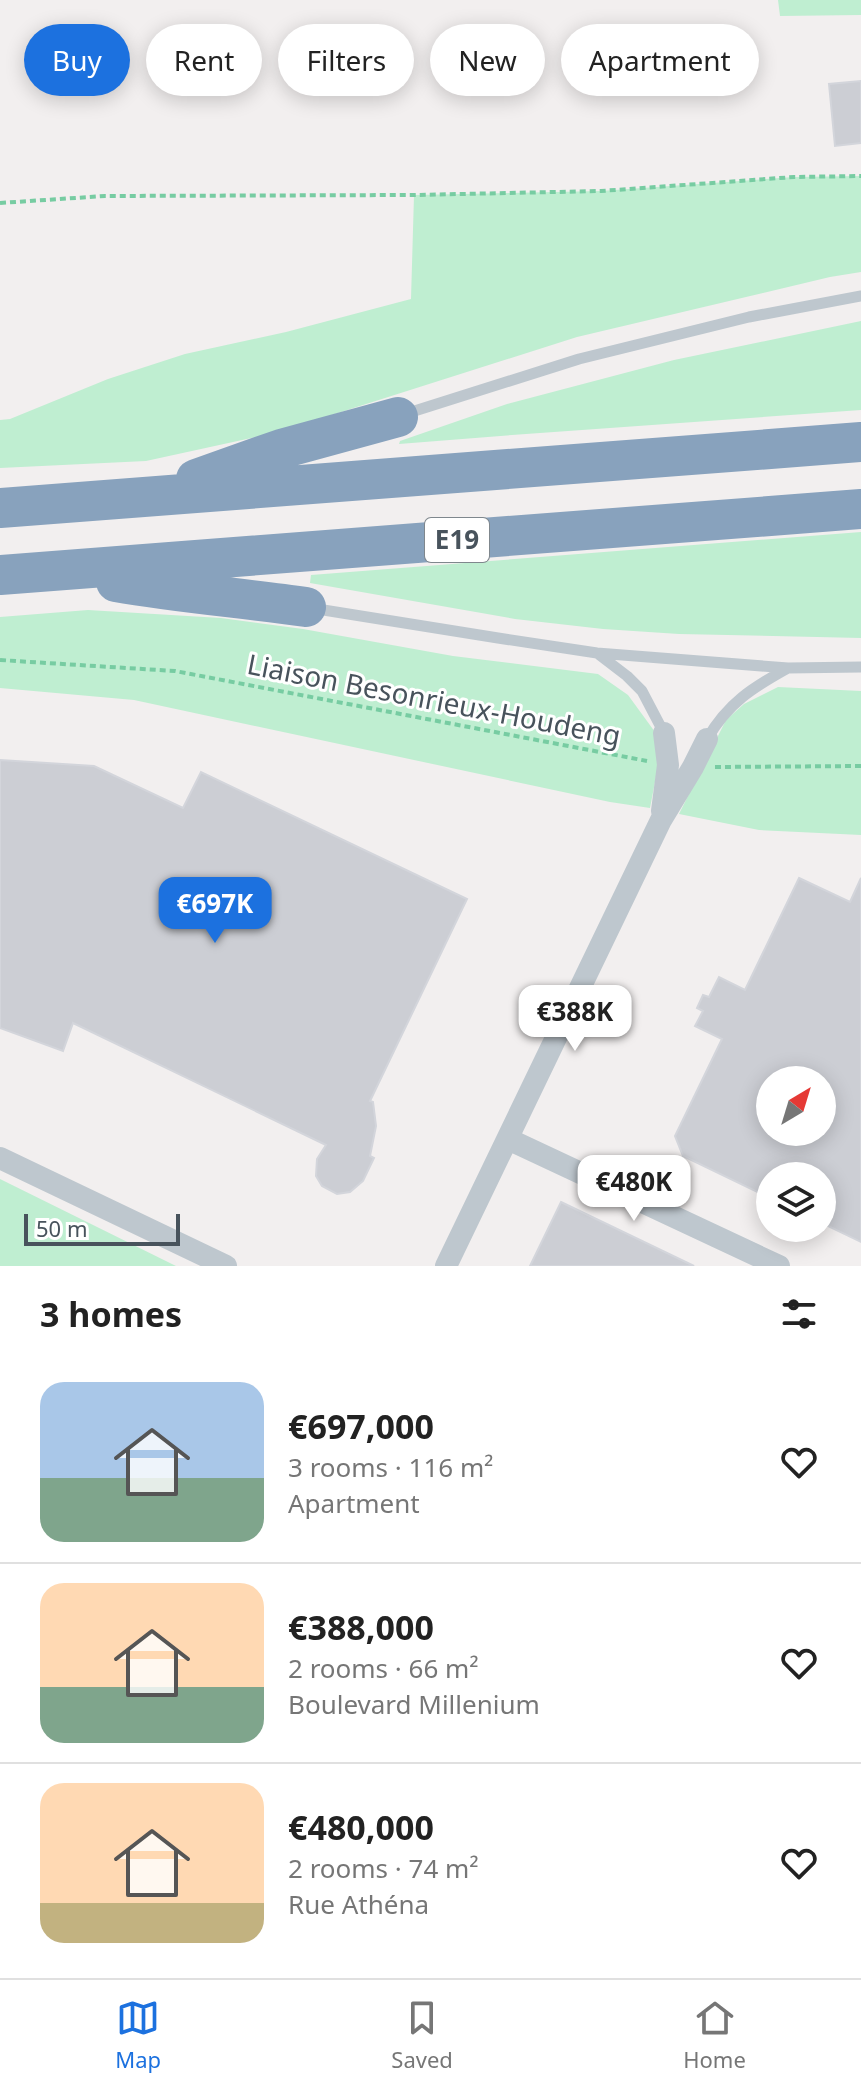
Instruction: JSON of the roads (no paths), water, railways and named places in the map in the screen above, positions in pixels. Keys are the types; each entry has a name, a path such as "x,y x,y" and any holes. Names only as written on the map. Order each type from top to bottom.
{"highway":[{"path":"143,497 281,449 398,417"},
{"path":"0,508 861,442"},
{"name":"E19","path":"0,575 861,509"},
{"path":"53,571 152,588 306,607"}],"street":[{"path":"661,820 668,765 664,733"},
{"path":"446,1266 661,820 707,739"},
{"path":"508,1139 779,1266"},
{"path":"0,1158 226,1266"}],"lane":[{"path":"398,417 579,359 749,317 861,296"},
{"path":"306,607 597,653 788,668 861,667"},
{"path":"597,653 642,691 664,733"},
{"path":"707,739 732,704 788,668"}]}
